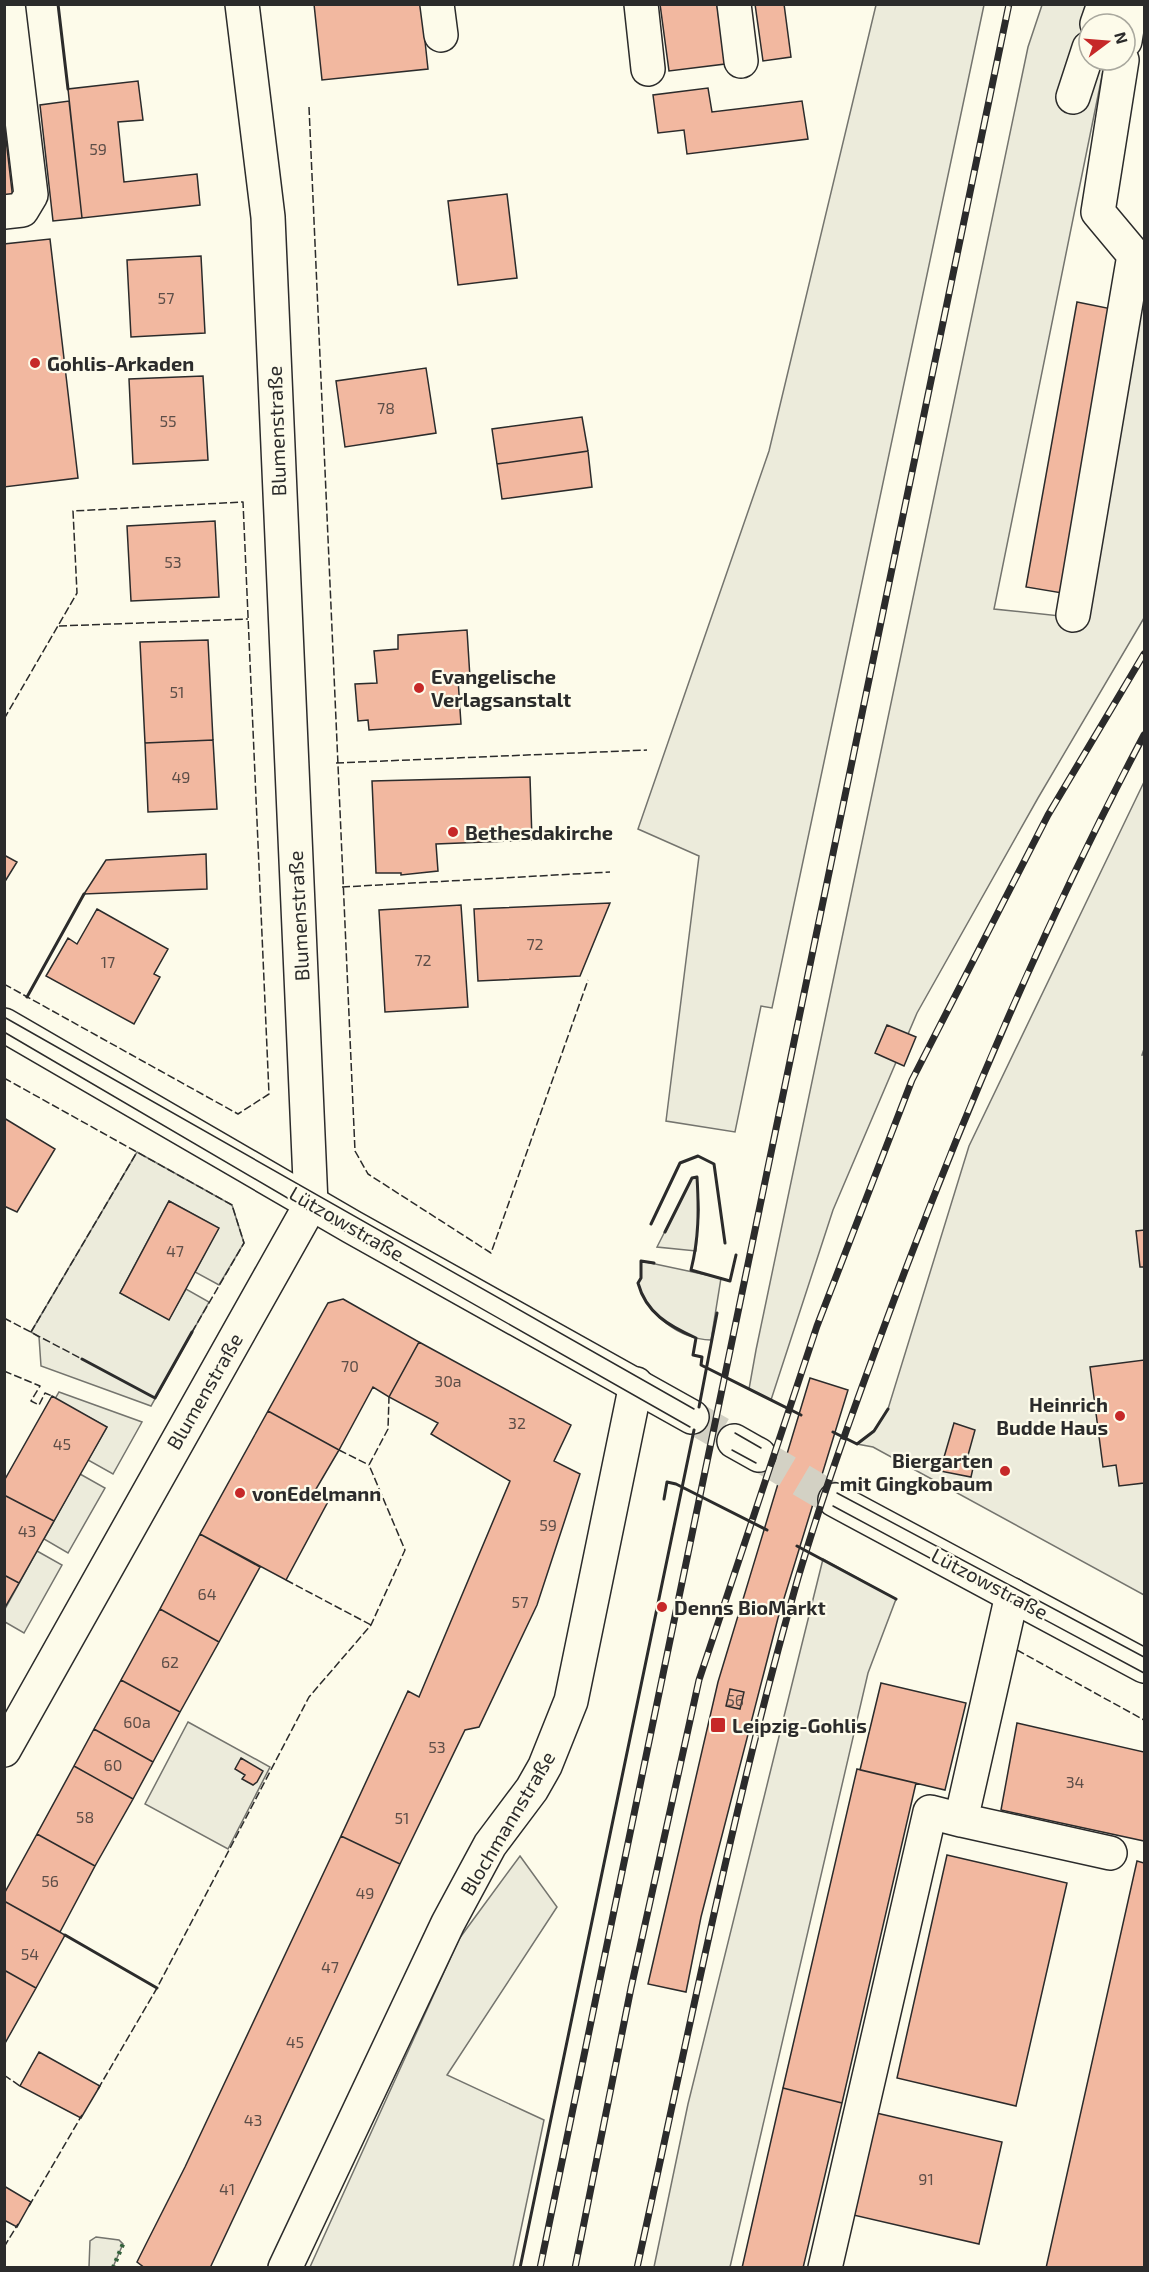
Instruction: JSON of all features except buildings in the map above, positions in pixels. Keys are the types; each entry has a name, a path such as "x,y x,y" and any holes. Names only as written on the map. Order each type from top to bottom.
{"street":[{"path":"4,212 22,210 31,195 8,4"},
{"name":"Blumenstraße","path":"4,1750 311,1204 268,217 242,4"},
{"path":"641,4 648,69"},
{"path":"734,4 741,61"},
{"path":"1073,97 1081,72"},
{"path":"1073,615 1139,256 1098,212 1120,72"},
{"name":"Lützowstraße","path":"4,1025 311,1204 692,1417"},
{"name":"Blochmannstraße","path":"285,2268 448,1923 490,1845 532,1789 550,1755 571,1701 636,1384"},
{"name":"Lützowstraße","path":"835,1500 1144,1666"},
{"path":"961,1820 1012,1595"},
{"path":"825,2268 930,1812 1110,1853"}],"shaded area":[{"path":"876,5 984,5 772,1008 761,1006 735,1132 666,1121 699,856 638,829 769,451"},
{"path":"1042,5 1112,5 1109,12 1077,12 1077,72 1103,72 994,609 1088,619 1144,277 1144,618 1038,798 917,1013 833,1210 771,1400 749,1389 756,1350 1028,47"},
{"path":"1144,782 1144,1049 1142,1055 1144,1055 1144,1595 873,1447 857,1444 874,1431 888,1409 969,1146"},
{"path":"137,1152 232,1205 244,1243 219,1285 195,1272 218,1228 169,1201 120,1293 169,1319 186,1289 209,1302 151,1406 41,1366 39,1337 31,1332"},
{"path":"697,1177 699,1210 696,1251 657,1247 692,1178"},
{"path":"641,1261 721,1278 711,1340 699,1339 676,1330 656,1314 642,1294 638,1283 641,1278"},
{"path":"59,1392 142,1422 113,1474 88,1460 107,1427 55,1399"},
{"path":"80,1474 105,1488 68,1553 44,1539"},
{"path":"37,1551 62,1565 24,1633 5,1622 5,1609"},
{"path":"823,1559 896,1599 868,1673 730,2267 654,2267 688,2104"},
{"path":"188,1722 270,1767 228,1849 145,1804"},
{"path":"520,1856 557,1907 447,2075 544,2120 513,2267 310,2267 459,1939"},
{"path":"96,2237 119,2240 123,2244 113,2267 89,2267 90,2241"}],"tunnel":[{"path":"692,1417 734,1441"},
{"path":"759,1455 835,1500"}],"tram line":[{"path":"4,1017 694,1409"},
{"path":"4,1032 308,1210 690,1427"},
{"path":"735,1433 761,1448"},
{"path":"732,1450 756,1463"},
{"path":"837,1493 1144,1657"},
{"path":"833,1506 1144,1673"}],"railway":[{"path":"540,2268 1009,4"},
{"path":"575,2268 631,1988 699,1680 817,1326 912,1080 1048,815 1144,654"},
{"path":"637,2268 732,1835 775,1663 819,1510 891,1308 977,1089 1073,875 1144,735"}],"hedge":[{"path":"113,2268 123,2244"}],"fence":[{"path":"309,107 355,1151 368,1174 491,1253 588,980"},
{"path":"4,719 77,593 73,511 243,502 269,1094 238,1114 4,984"},
{"path":"59,626 248,619"},
{"path":"336,763 647,750"},
{"path":"342,887 610,872"},
{"path":"4,1078 232,1205 244,1243 192,1332"},
{"path":"31,1332 137,1152"},
{"path":"4,1318 82,1359"},
{"path":"4,1371 40,1386 31,1401 39,1405 45,1393 52,1396"},
{"path":"98,2089 157,1988 309,1697 371,1625 405,1550 369,1465 388,1429 389,1397"},
{"path":"339,1450 369,1465"},
{"path":"286,1580 371,1625"},
{"path":"1017,1650 1144,1720"},
{"path":"4,2075 20,2086"},
{"path":"29,2206 82,2115"},
{"path":"4,2247 18,2224"}],"wall":[{"path":"58,4 68,89"},
{"path":"27,997 84,894"},
{"path":"651,1224 680,1163 698,1156 714,1164 725,1243"},
{"path":"665,1232 692,1178 697,1177 698,1224 691,1270 730,1281 736,1255"},
{"path":"654,1263 641,1261 641,1278 638,1283 642,1293 647,1303 660,1317 696,1338 693,1355 702,1357 701,1365 801,1415"},
{"path":"699,1407 717,1313"},
{"path":"82,1359 155,1398 192,1332"},
{"path":"833,1432 857,1444 874,1431 888,1409"},
{"path":"520,2268 694,1430"},
{"path":"664,1499 667,1482 676,1484 767,1530"},
{"path":"797,1546 896,1599"},
{"path":"65,1935 157,1988"}],"place":[{"name":"Gohlis-Arkaden","path":"35,363"},
{"name":"Evangelische Verlagsanstalt","path":"419,688"},
{"name":"Bethesdakirche","path":"453,832"},
{"name":"Heinrich Budde Haus","path":"1120,1416"},
{"name":"Biergarten mit Gingkobaum","path":"1005,1471"},
{"name":"vonEdelmann","path":"240,1493"},
{"name":"Denns BioMarkt","path":"662,1607"},
{"name":"Leipzig-Gohlis","path":"718,1725"}]}
